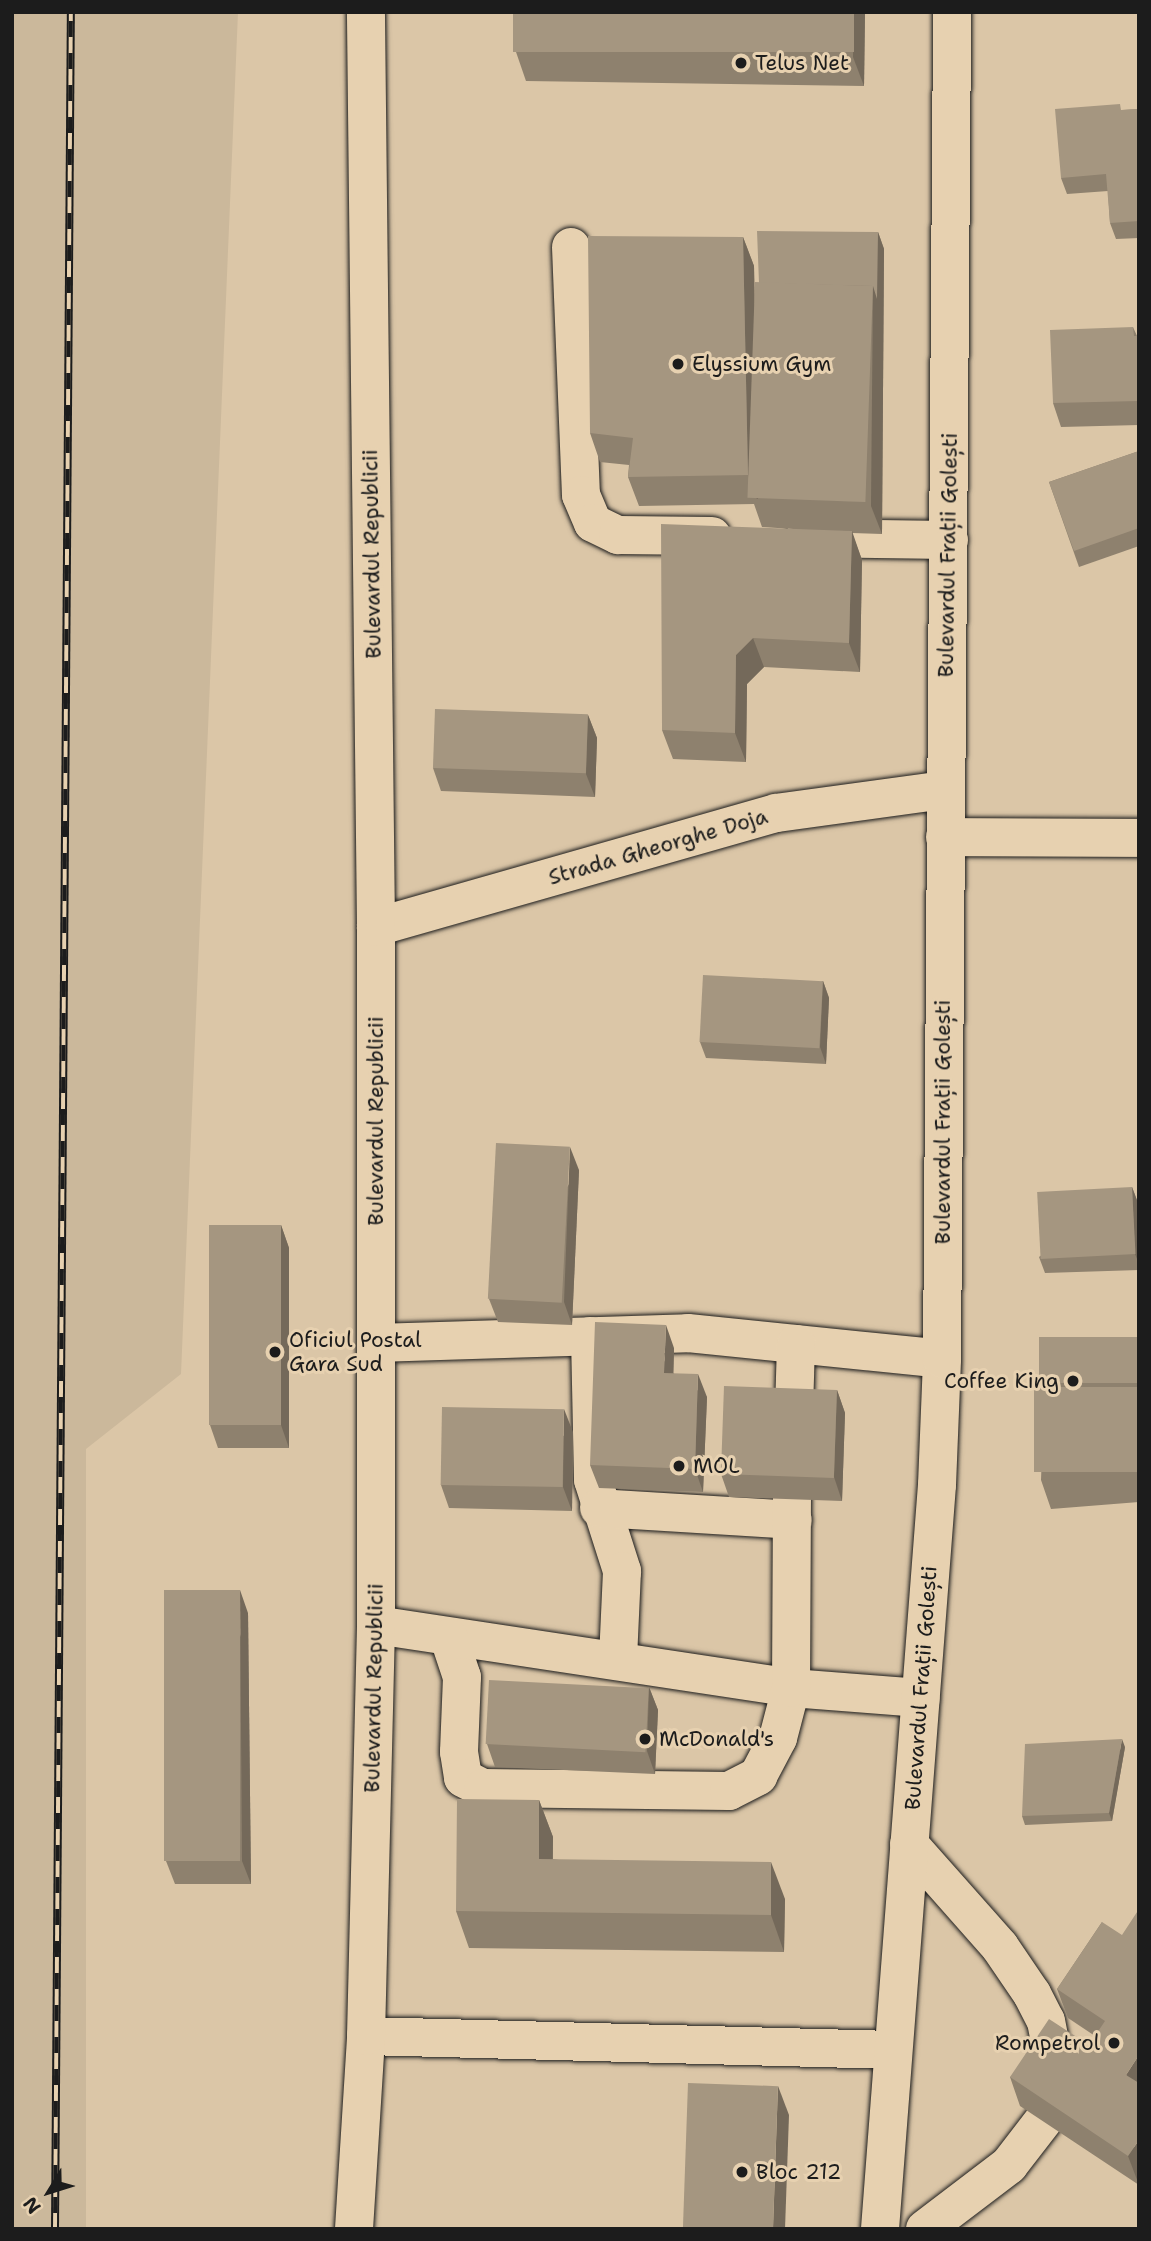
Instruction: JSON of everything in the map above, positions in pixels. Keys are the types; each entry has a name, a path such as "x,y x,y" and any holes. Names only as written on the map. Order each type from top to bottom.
{"main road":[{"name":"Bulevardul Republicii","path":"354,2229 366,2036 376,1625 376,927 366,12"},
{"name":"Bulevardul Frații Golești","path":"880,2229 921,1698 942,1359 952,12"},
{"path":"571,247 581,495 593,523 618,535 948,540"},
{"name":"Strada Gheorghe Doja","path":"376,927 776,813 945,789"},
{"path":"944,837 1139,838"},
{"path":"376,1343 688,1333 942,1359"},
{"path":"590,1336 593,1480 599,1508 622,1571 618,1660"},
{"path":"794,1411 796,1344"},
{"path":"449,1638 462,1676 459,1752 463,1778 483,1788 729,1791 758,1776 778,1738 791,1688 793,1509 599,1508"},
{"path":"376,1625 791,1688 921,1698"},
{"path":"909,1844 1000,1947 1032,1994 1046,2021 1053,2057"},
{"path":"366,2036 893,2050"},
{"path":"926,2229 1009,2165 1043,2121"}],"shaded area":[{"path":"12,12 238,12 181,1374 86,1449 86,2229 12,2229"}],"building":[{"path":"513,12 854,12 854,52 513,52"},
{"path":"1120,104 1121,110 1139,109 1139,221 1110,223 1106,174 1061,178 1055,109"},
{"path":"757,231 878,232 877,299 873,286 759,283"},
{"name":"Elyssium Gym","path":"588,236 743,237 748,475 628,477 633,438 590,433"},
{"path":"755,282 873,286 865,502 747,498"},
{"path":"1133,327 1134,336 1139,336 1139,401 1053,403 1050,330"},
{"path":"1139,451 1139,528 1074,551 1049,482"},
{"path":"661,524 852,531 849,643 753,638 736,655 735,733 662,730"},
{"path":"435,709 588,714 586,773 433,768"},
{"path":"703,975 823,981 819,1048 699,1042"},
{"path":"496,1143 570,1147 562,1303 488,1299"},
{"path":"1132,1187 1136,1254 1041,1259 1037,1192"},
{"path":"209,1225 281,1225 281,1425 209,1425"},
{"path":"595,1322 666,1325 664,1373 698,1374 695,1469 590,1465"},
{"path":"1039,1337 1139,1337 1139,1383 1039,1383"},
{"path":"724,1386 837,1390 834,1478 721,1474"},
{"path":"1034,1387 1139,1387 1139,1472 1034,1472"},
{"path":"442,1407 564,1409 563,1487 441,1485"},
{"path":"164,1590 240,1590 240,1861 164,1861"},
{"path":"489,1680 649,1688 645,1752 486,1744"},
{"path":"1122,1739 1109,1813 1022,1816 1025,1744"},
{"path":"457,1799 539,1800 539,1859 771,1862 771,1915 456,1911"},
{"path":"1139,1909 1139,2055 1126,2075 1139,2083 1139,2140 1128,2156 1010,2077 1049,2019 1089,2045 1105,2021 1057,1989 1102,1922 1122,1935"},
{"name":"Bloc 212","path":"688,2083 778,2086 773,2229 683,2229"}],"railway":[{"path":"55,2229 71,12"}],"place":[{"name":"Telus Net","path":"741,63"},
{"name":"Elyssium Gym","path":"678,364"},
{"name":"Oficiul Postal Gara Sud","path":"275,1352"},
{"name":"Coffee King","path":"1073,1381"},
{"name":"MOL","path":"679,1466"},
{"name":"McDonald's","path":"645,1739"},
{"name":"Rompetrol","path":"1114,2043"},
{"name":"Bloc 212","path":"742,2172"}]}
